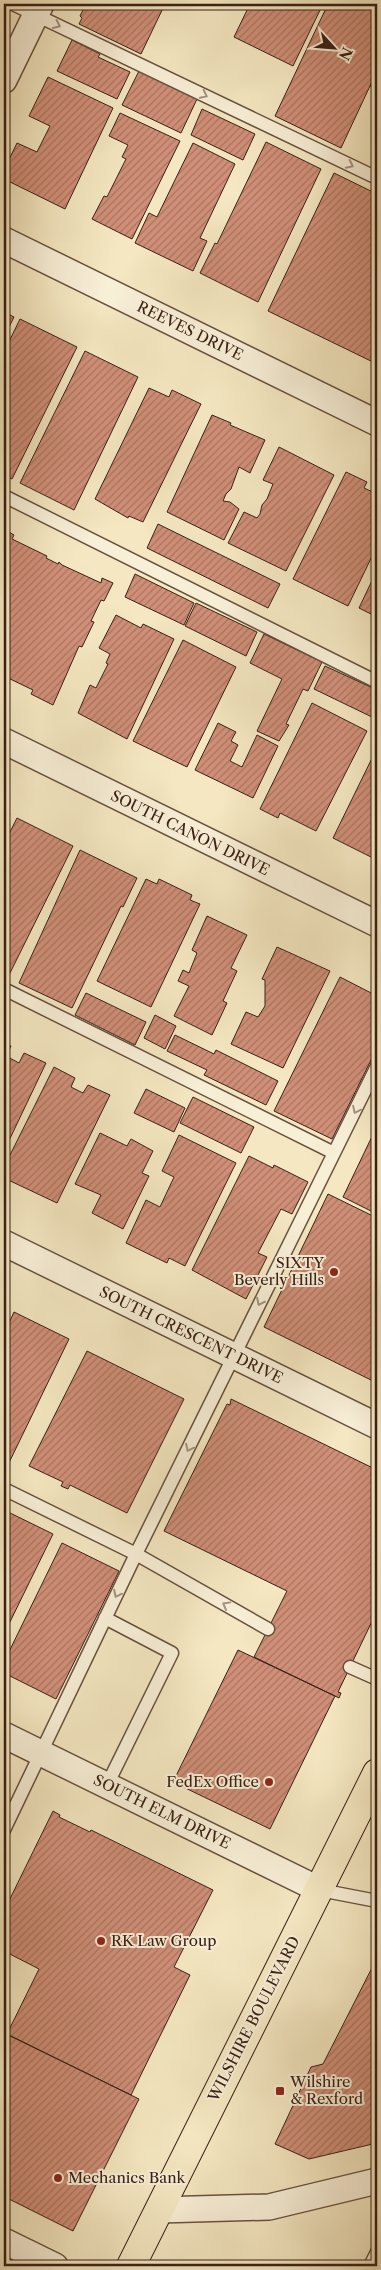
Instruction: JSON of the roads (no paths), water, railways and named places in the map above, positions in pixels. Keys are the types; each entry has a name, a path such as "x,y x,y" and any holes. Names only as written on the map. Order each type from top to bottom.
{"main road":[{"name":"WILSHIRE BOULEVARD","path":"131,2266 377,1773"}],"street":[{"path":"4,80 38,9"},
{"name":"REEVES DRIVE","path":"4,240 377,422"},
{"name":"SOUTH CANON DRIVE","path":"4,741 377,924"},
{"name":"SOUTH CRESCENT DRIVE","path":"4,1243 377,1426"},
{"name":"SOUTH ELM DRIVE","path":"4,1735 320,1890"},
{"path":"159,2210 269,2207 376,2187"},
{"path":"4,2241 55,2266"}],"lane":[{"path":"13,4 38,9 377,178"},
{"path":"4,496 377,682"},
{"path":"4,989 334,1153"},
{"path":"4,1830 136,1554 377,1066"},
{"path":"4,1489 136,1554 268,1629"},
{"path":"106,1618 172,1653 107,1785"},
{"path":"350,1667 377,1680"},
{"path":"320,1890 377,1902"},
{"path":"370,2266 377,2252"}],"place":[{"name":"SIXTY Beverly Hills","path":"334,1272"},
{"name":"FedEx Office","path":"269,1782"},
{"name":"RK Law Group","path":"101,1941"},
{"name":"Wilshire & Rexford","path":"280,2091"},
{"name":"Mechanics Bank","path":"58,2178"}]}
